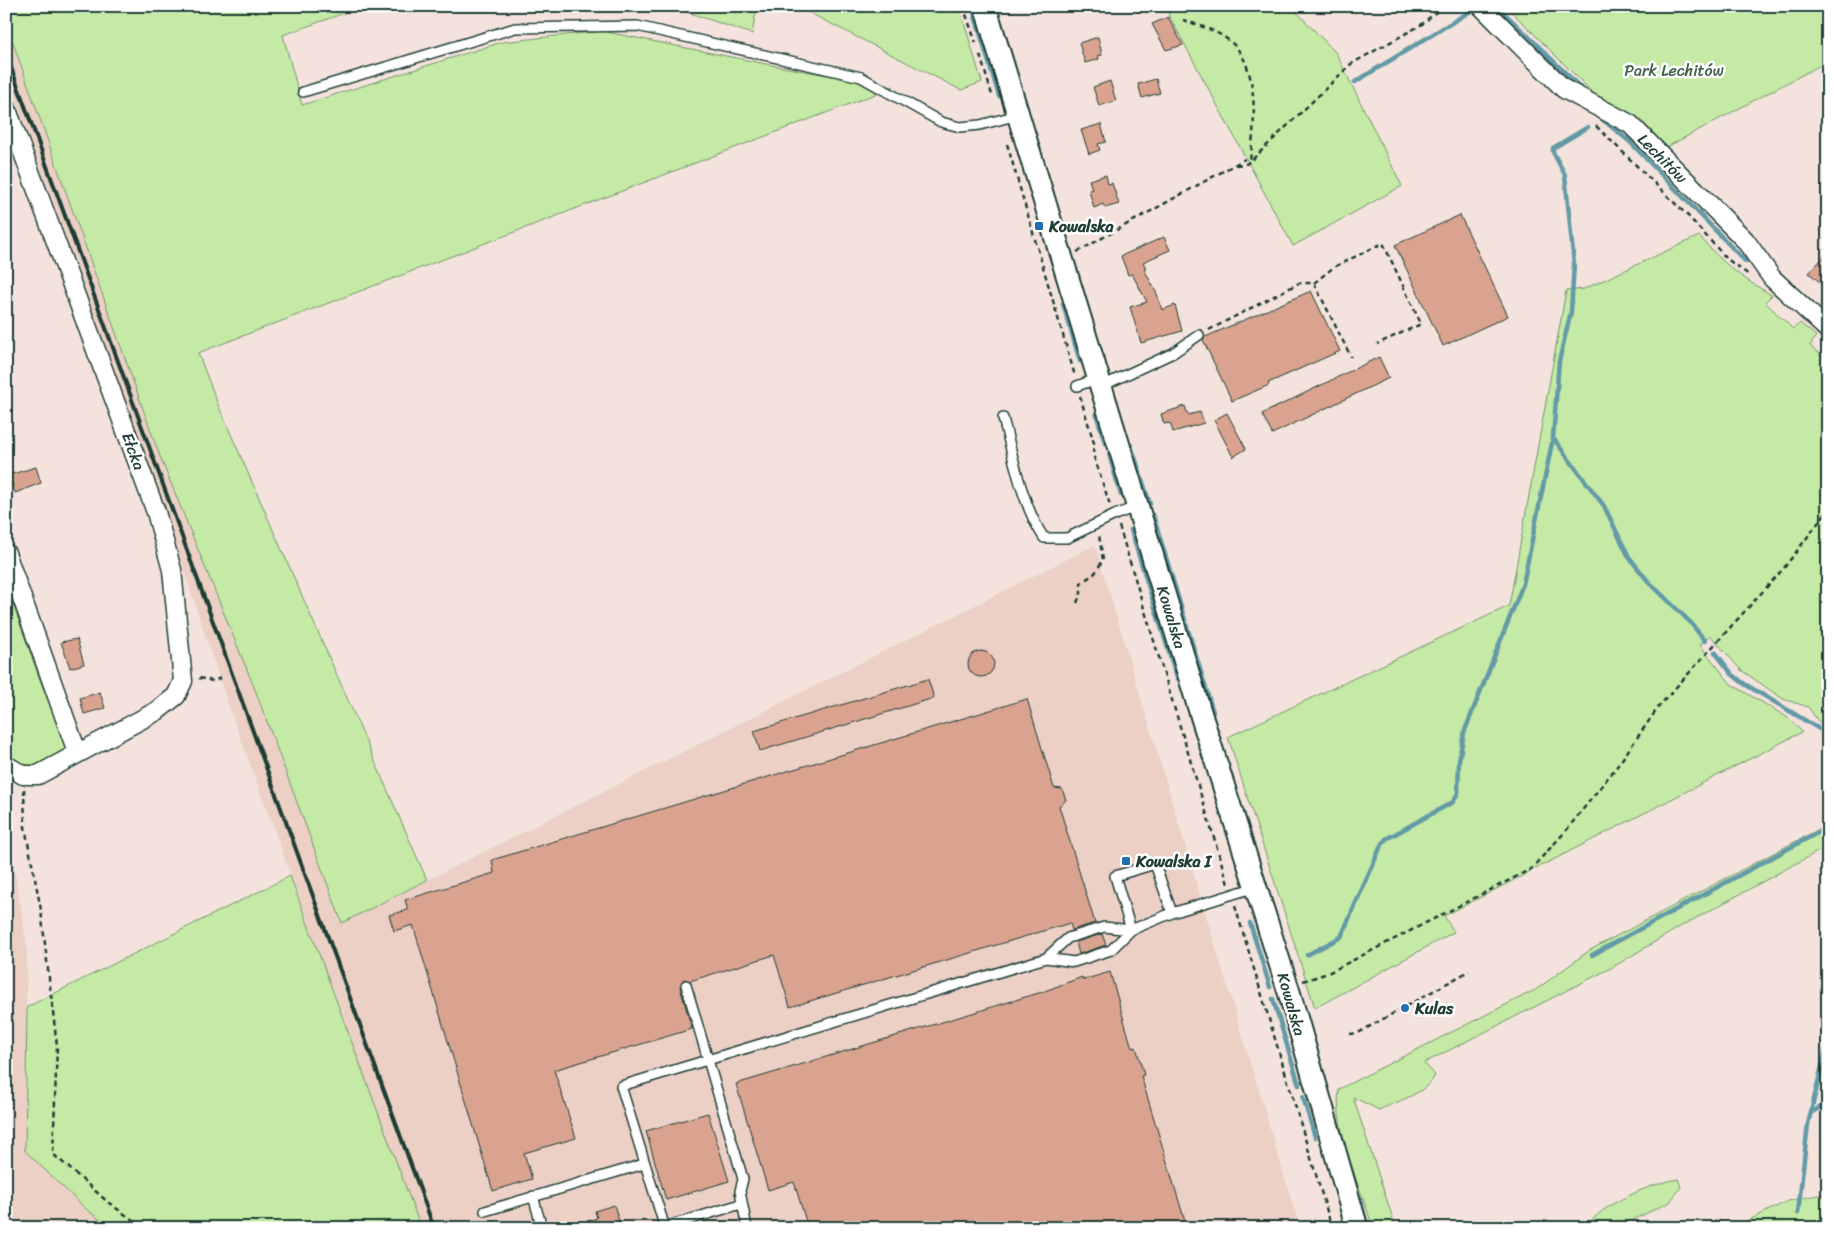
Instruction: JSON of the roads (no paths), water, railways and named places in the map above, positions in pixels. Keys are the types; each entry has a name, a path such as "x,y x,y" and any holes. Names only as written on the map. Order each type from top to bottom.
{"street":[{"name":"Kowalska","path":"985,6 1010,117 1062,258 1287,986 1357,1228"},
{"name":"Lechitów","path":"1481,6 1564,89 1630,124 1746,240 1772,278 1828,330"},
{"name":"Ełcka","path":"6,107 156,512 172,570 183,681 176,696 157,710 38,775 23,775 6,765"},
{"path":"6,553 77,752"}],"lane":[{"path":"303,92 515,28 637,26 861,77 941,122 960,128 1010,117"},
{"path":"1078,386 1100,382 1172,353 1199,335"},
{"path":"1003,418 1018,476 1038,529 1044,538 1067,538 1138,506"},
{"path":"1132,930 1115,876 1155,864 1172,913"},
{"path":"741,1204 665,1227 620,1086 1046,958 1074,962 1111,950 1132,930 1172,913 1256,887"},
{"path":"1046,958 1068,938 1104,927 1132,930"},
{"path":"686,985 744,1179 740,1192 747,1228"},
{"path":"485,1211 644,1164"},
{"path":"532,1196 542,1228"}],"waterway":[{"path":"972,6 999,96"},
{"path":"1497,6 1584,91"},
{"path":"1355,82 1474,9"},
{"path":"1597,115 1629,141 1746,262"},
{"path":"1307,955 1341,937 1380,848 1386,839 1453,802 1458,793 1459,760 1464,733 1523,584 1553,438 1559,361 1571,312 1574,264 1565,175 1553,152 1553,148 1588,127"},
{"path":"1063,304 1080,361"},
{"path":"1096,413 1105,443"},
{"path":"1553,438 1604,506 1629,557 1648,581 1691,623 1705,641"},
{"path":"1131,445 1150,504"},
{"path":"1109,454 1121,495"},
{"path":"1153,515 1213,712"},
{"path":"1131,530 1177,678"},
{"path":"1715,652 1732,674 1743,683 1828,736"},
{"path":"1592,955 1819,832"},
{"path":"1250,923 1270,987"},
{"path":"1273,999 1299,1085"},
{"path":"1798,1213 1808,1124 1828,1041"},
{"path":"1303,1097 1315,1137"},
{"path":"1812,1112 1828,1103"},
{"path":"1359,1196 1368,1228"}],"railway":[{"path":"6,54 434,1228"}],"place":[{"name":"Kowalska","path":"1039,226"},
{"name":"Kowalska I","path":"1126,861"},
{"name":"Kulas","path":"1405,1008"}],"park label":[{"name":"Park Lechitów","path":"1674,70"}]}
